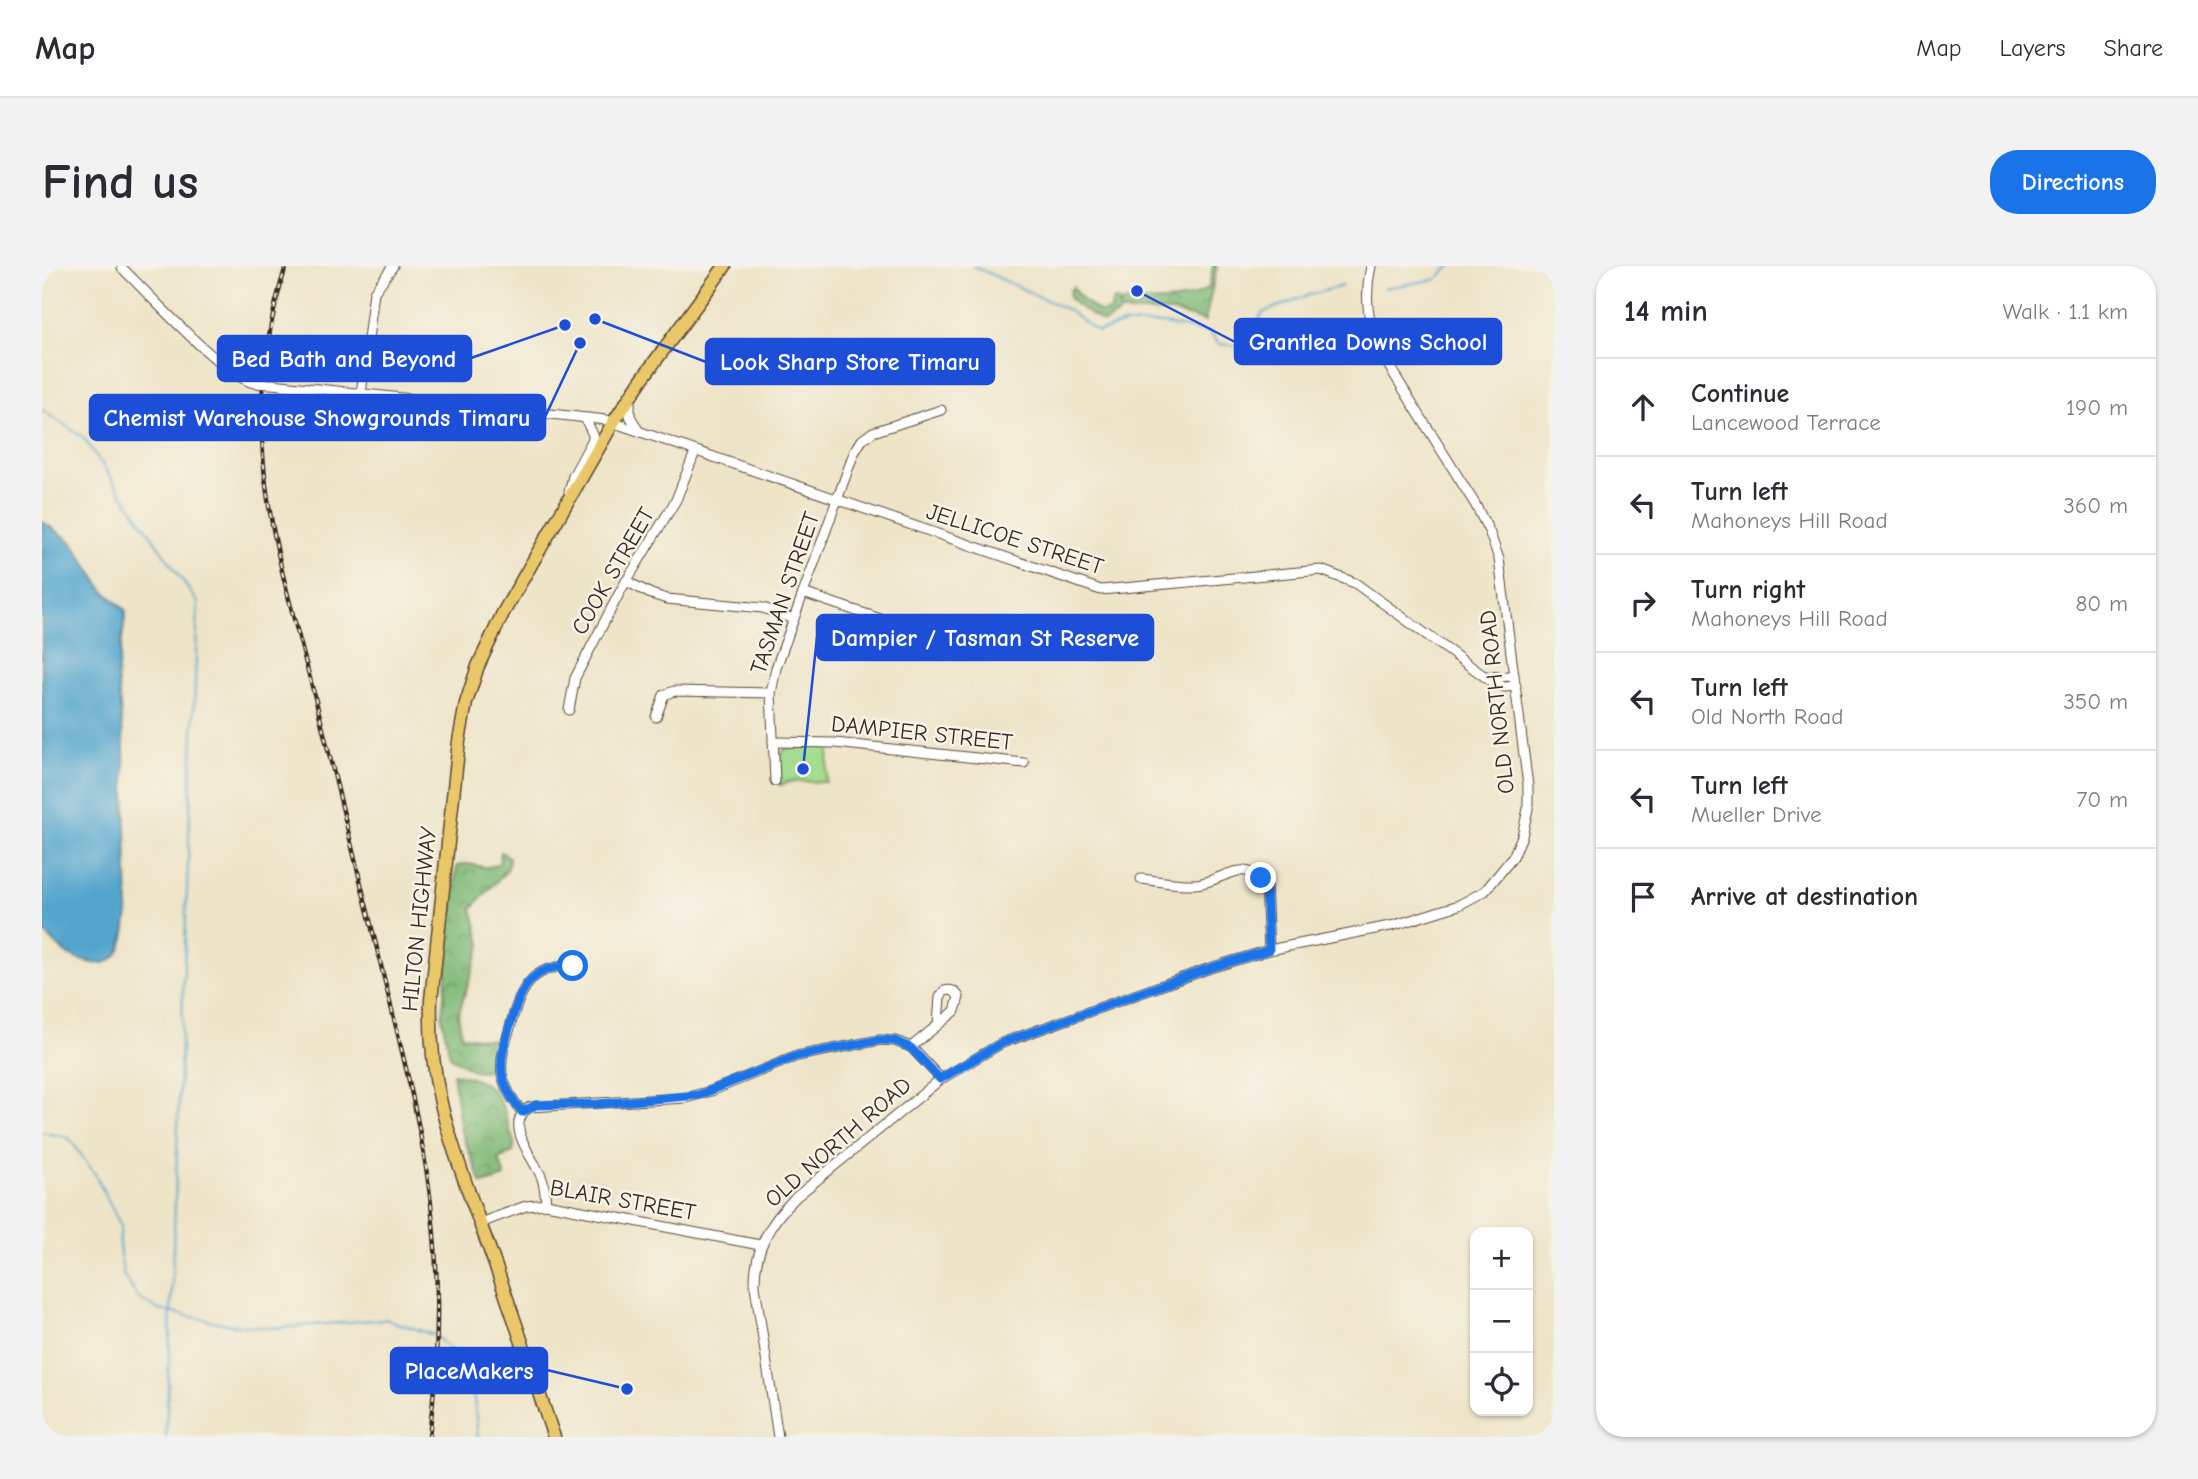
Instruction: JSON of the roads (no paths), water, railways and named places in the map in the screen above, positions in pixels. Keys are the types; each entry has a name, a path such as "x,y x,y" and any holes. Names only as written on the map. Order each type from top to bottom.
{"highway":[{"name":"HILTON HIGHWAY","path":"554,1437 443,1118 435,1080 430,1039 432,980 457,754 466,704 486,647 503,613 613,422 725,266"}],"street":[{"path":"360,394 374,292 393,266"},
{"name":"OLD NORTH ROAD","path":"778,1437 755,1286 755,1268 761,1245 779,1213 796,1197 940,1079 1002,1043 1210,968 1269,950 1395,925 1459,905 1485,891 1513,858 1522,836 1528,809 1528,786 1503,578 1496,550 1475,504 1379,350 1368,313 1367,283 1371,266"},
{"name":"JELLICOE STREET","path":"122,268 221,364 241,378 254,383 613,422 1101,590 1321,570 1355,583 1499,686 1515,681"},
{"path":"631,396 629,416 640,432"},
{"name":"TASMAN STREET","path":"775,781 771,693 779,659 854,453 862,440 873,432 941,410"},
{"path":"567,500 573,476 594,437 585,418"},
{"name":"COOK STREET","path":"569,710 575,678 626,581 676,500 695,452"},
{"path":"626,581 667,599 763,608 793,619"},
{"path":"803,593 988,655"},
{"path":"656,717 664,695 674,691 771,693"},
{"name":"DAMPIER STREET","path":"773,742 835,743 1024,763"},
{"path":"1141,879 1198,884 1236,870 1250,871 1266,884 1269,950"},
{"path":"522,1112 505,1087 501,1062 520,993 536,975 550,968 580,967"},
{"path":"911,1048 938,1024"},
{"path":"546,1204 544,1183 519,1130 522,1112 536,1105 598,1104 699,1095 797,1056 865,1042 889,1040 911,1048 940,1079"},
{"name":"BLAIR STREET","path":"480,1223 526,1206 546,1204 761,1245"}],"water":[{"path":"42,521 72,542 104,591 126,611 117,675 124,748 128,912 121,948 111,960 103,963 70,956 42,931"}],"waterway":[{"path":"973,266 1068,310 1098,332 1124,324 1163,324 1209,332 1219,344 1240,346 1254,332 1262,313 1342,286"},
{"path":"1385,288 1437,279 1451,266"},
{"path":"42,410 83,437 198,603 166,1437"},
{"path":"42,1132 69,1138 95,1174 121,1226 119,1246 123,1274 138,1298 159,1310 232,1325 277,1328 385,1319 434,1335 458,1356 463,1364 474,1399 478,1437"}],"railway":[{"path":"286,266 269,336 263,384 262,431 266,487 285,585 379,957 422,1147 431,1206 437,1305 429,1437"}],"place":[{"name":"Grantlea Downs School","path":"1137,291"},
{"name":"Look Sharp Store Timaru","path":"595,319"},
{"name":"Bed Bath and Beyond","path":"565,325"},
{"name":"Chemist Warehouse Showgrounds Timaru","path":"580,343"},
{"name":"Dampier / Tasman St Reserve","path":"803,769"},
{"name":"PlaceMakers","path":"627,1389"}]}
